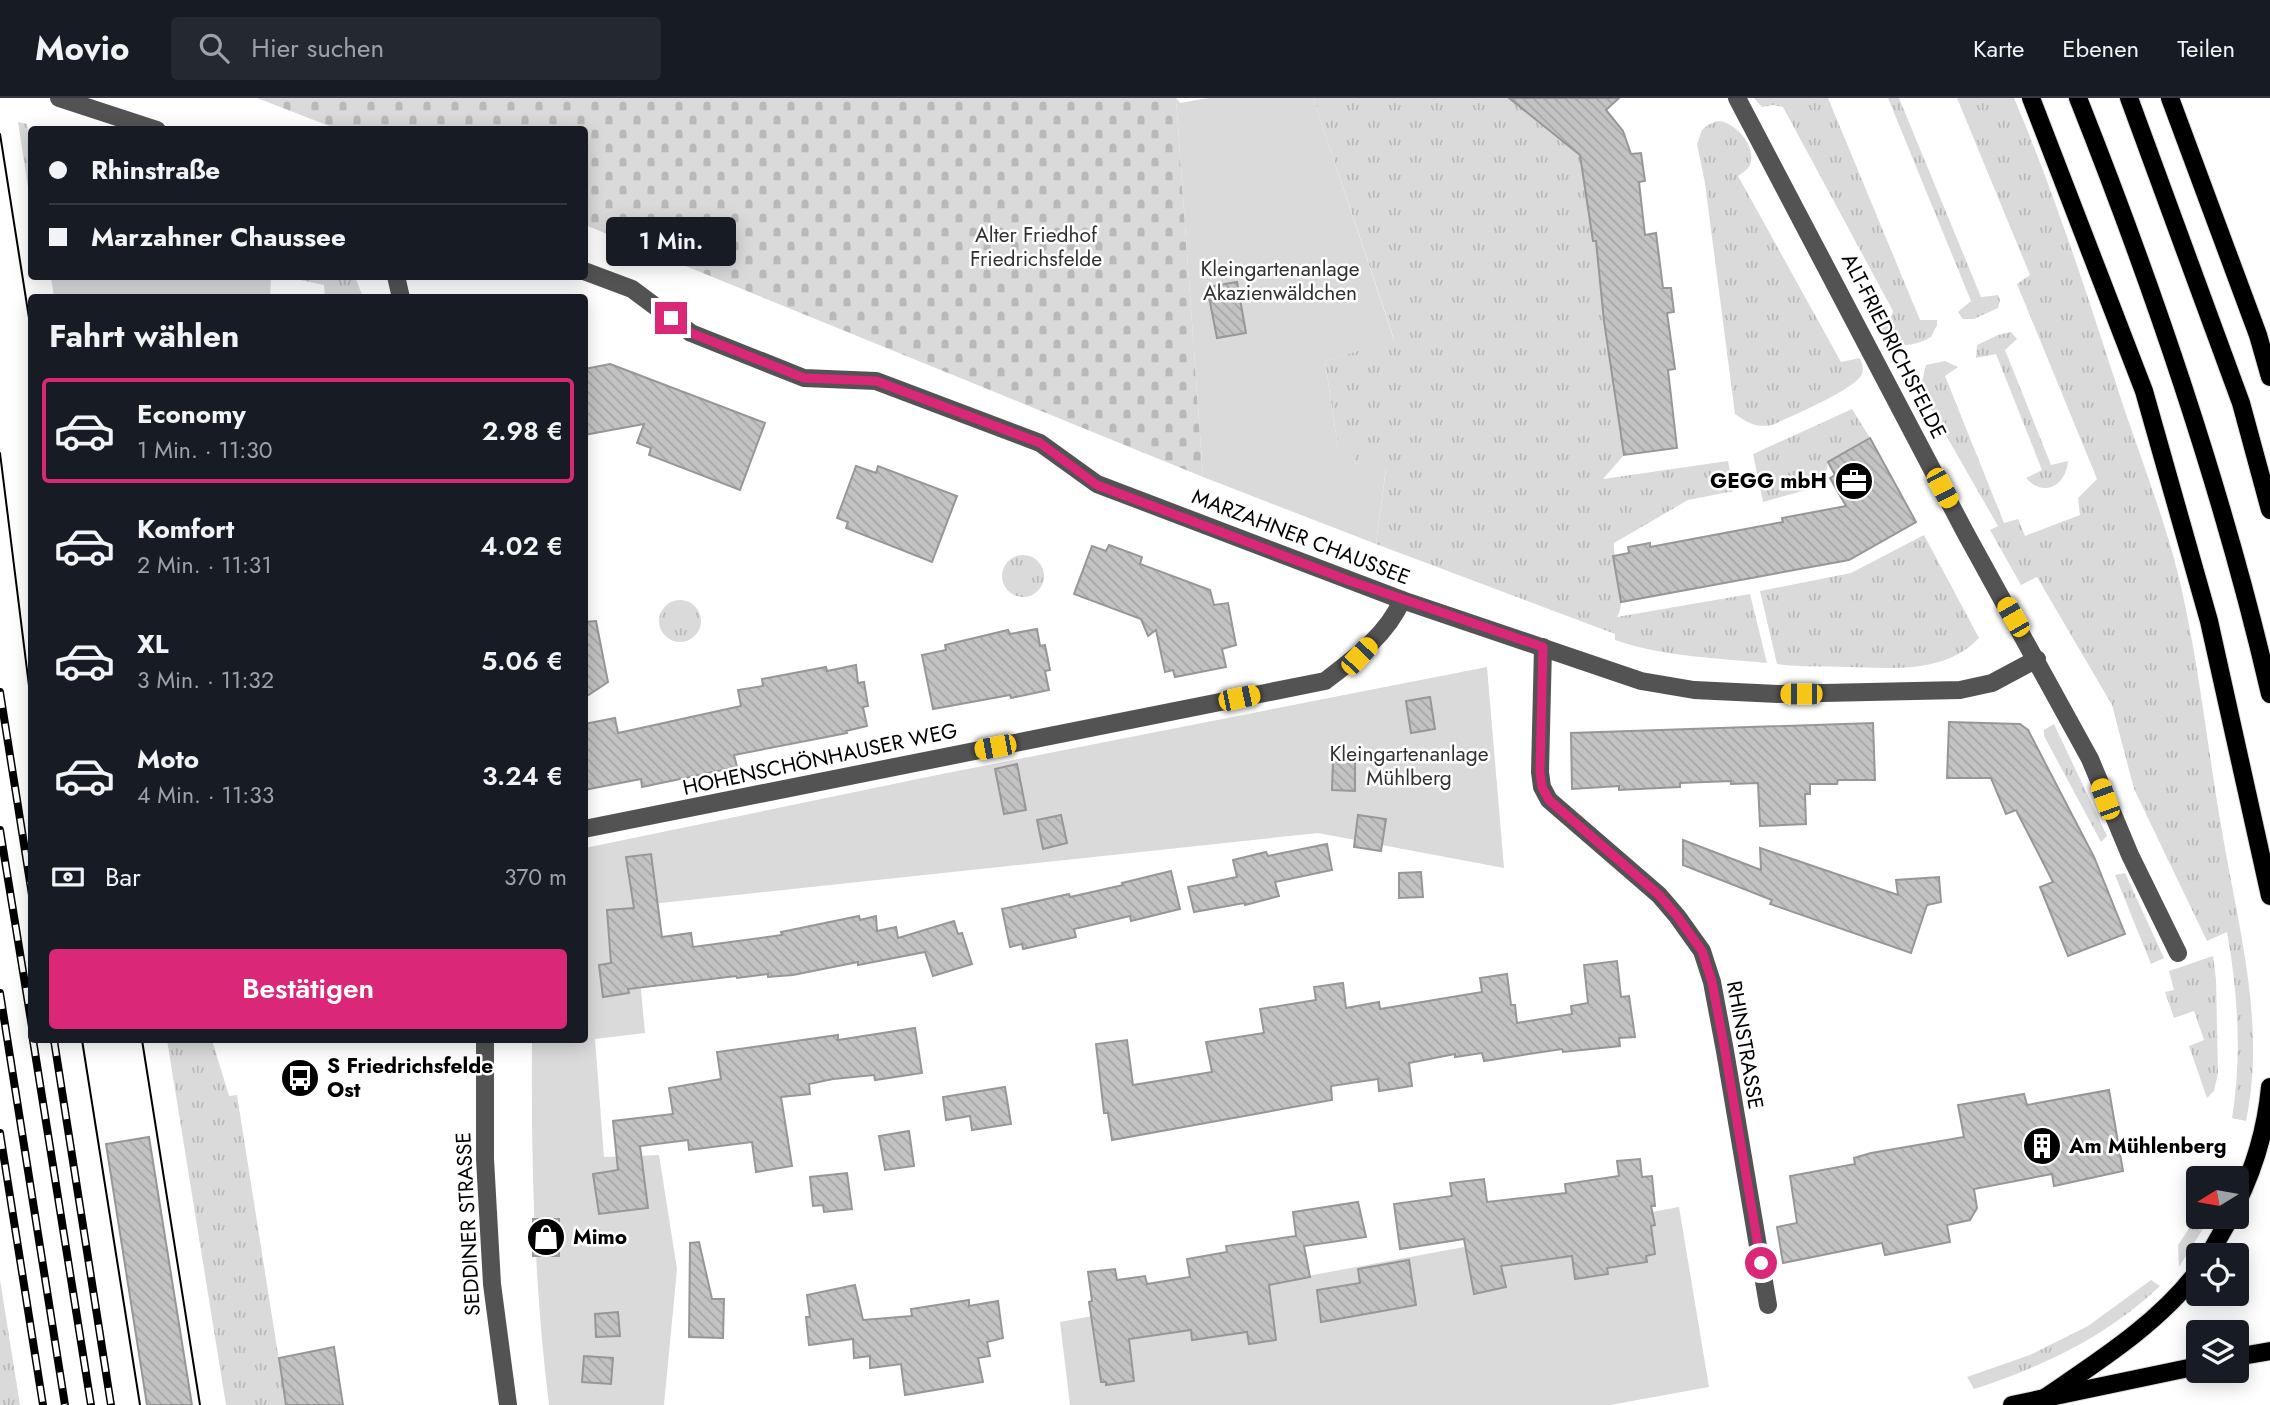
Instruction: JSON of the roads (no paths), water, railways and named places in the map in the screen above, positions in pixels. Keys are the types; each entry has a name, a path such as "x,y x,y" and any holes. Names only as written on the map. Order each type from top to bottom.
{"main road":[{"path":"2031,98 2144,391 2209,621 2270,896"},
{"path":"2078,98 2133,237 2188,398 2259,646 2270,694"},
{"path":"2129,98 2241,402 2270,510"},
{"path":"2170,98 2249,310 2270,377"},
{"path":"2249,1178 2263,1138 2270,1087"},
{"path":"2043,1399 2104,1357 2155,1316 2186,1284"},
{"path":"2249,1355 2270,1351"},
{"path":"2012,1405 2186,1369"}],"street":[{"name":"ALT-FRIEDRICHSFELDE","path":"1737,98 1965,532 2090,759 2130,855 2178,953"},
{"path":"70,100 145,126"},
{"name":"MARZAHNER CHAUSSEE","path":"588,272 632,289 691,333 804,378 876,381 1040,443 1097,485 1402,600 1641,681 1694,690 1778,694 1959,690 1992,683 2037,659"},
{"name":"HOHENSCHÖNHAUSER WEG","path":"588,828 1325,681 1359,656 1396,615 1402,600"},
{"name":"RHINSTRASSE","path":"1543,647 1540,772 1542,787 1549,800 1659,895 1702,951 1712,982 1725,1051 1768,1305"},
{"name":"SEDDINER STRASSE","path":"485,1043 485,1159 491,1270 508,1405"}],"tram line":[{"path":"0,134 28,312"},
{"path":"0,453 28,678"},
{"path":"82,1043 140,1405"},
{"path":"142,1043 200,1405"}],"railway":[{"path":"0,692 28,870"},
{"path":"0,830 28,1002"},
{"path":"0,993 65,1405"},
{"path":"33,1043 91,1405"},
{"path":"54,1043 111,1405"},
{"path":"0,1133 43,1405"}],"place":[{"name":"GEGG mbH","path":"1854,481"},
{"name":"S Friedrichsfelde Ost","path":"300,1078"},
{"name":"Am Mühlenberg","path":"2042,1146"},
{"name":"Mimo","path":"546,1237"}],"park label":[{"name":"Alter Friedhof Friedrichsfelde","path":"1036,247"},
{"name":"Kleingartenanlage Akazienwäldchen","path":"1280,281"},
{"name":"Kleingartenanlage Mühlberg","path":"1409,766"}]}
